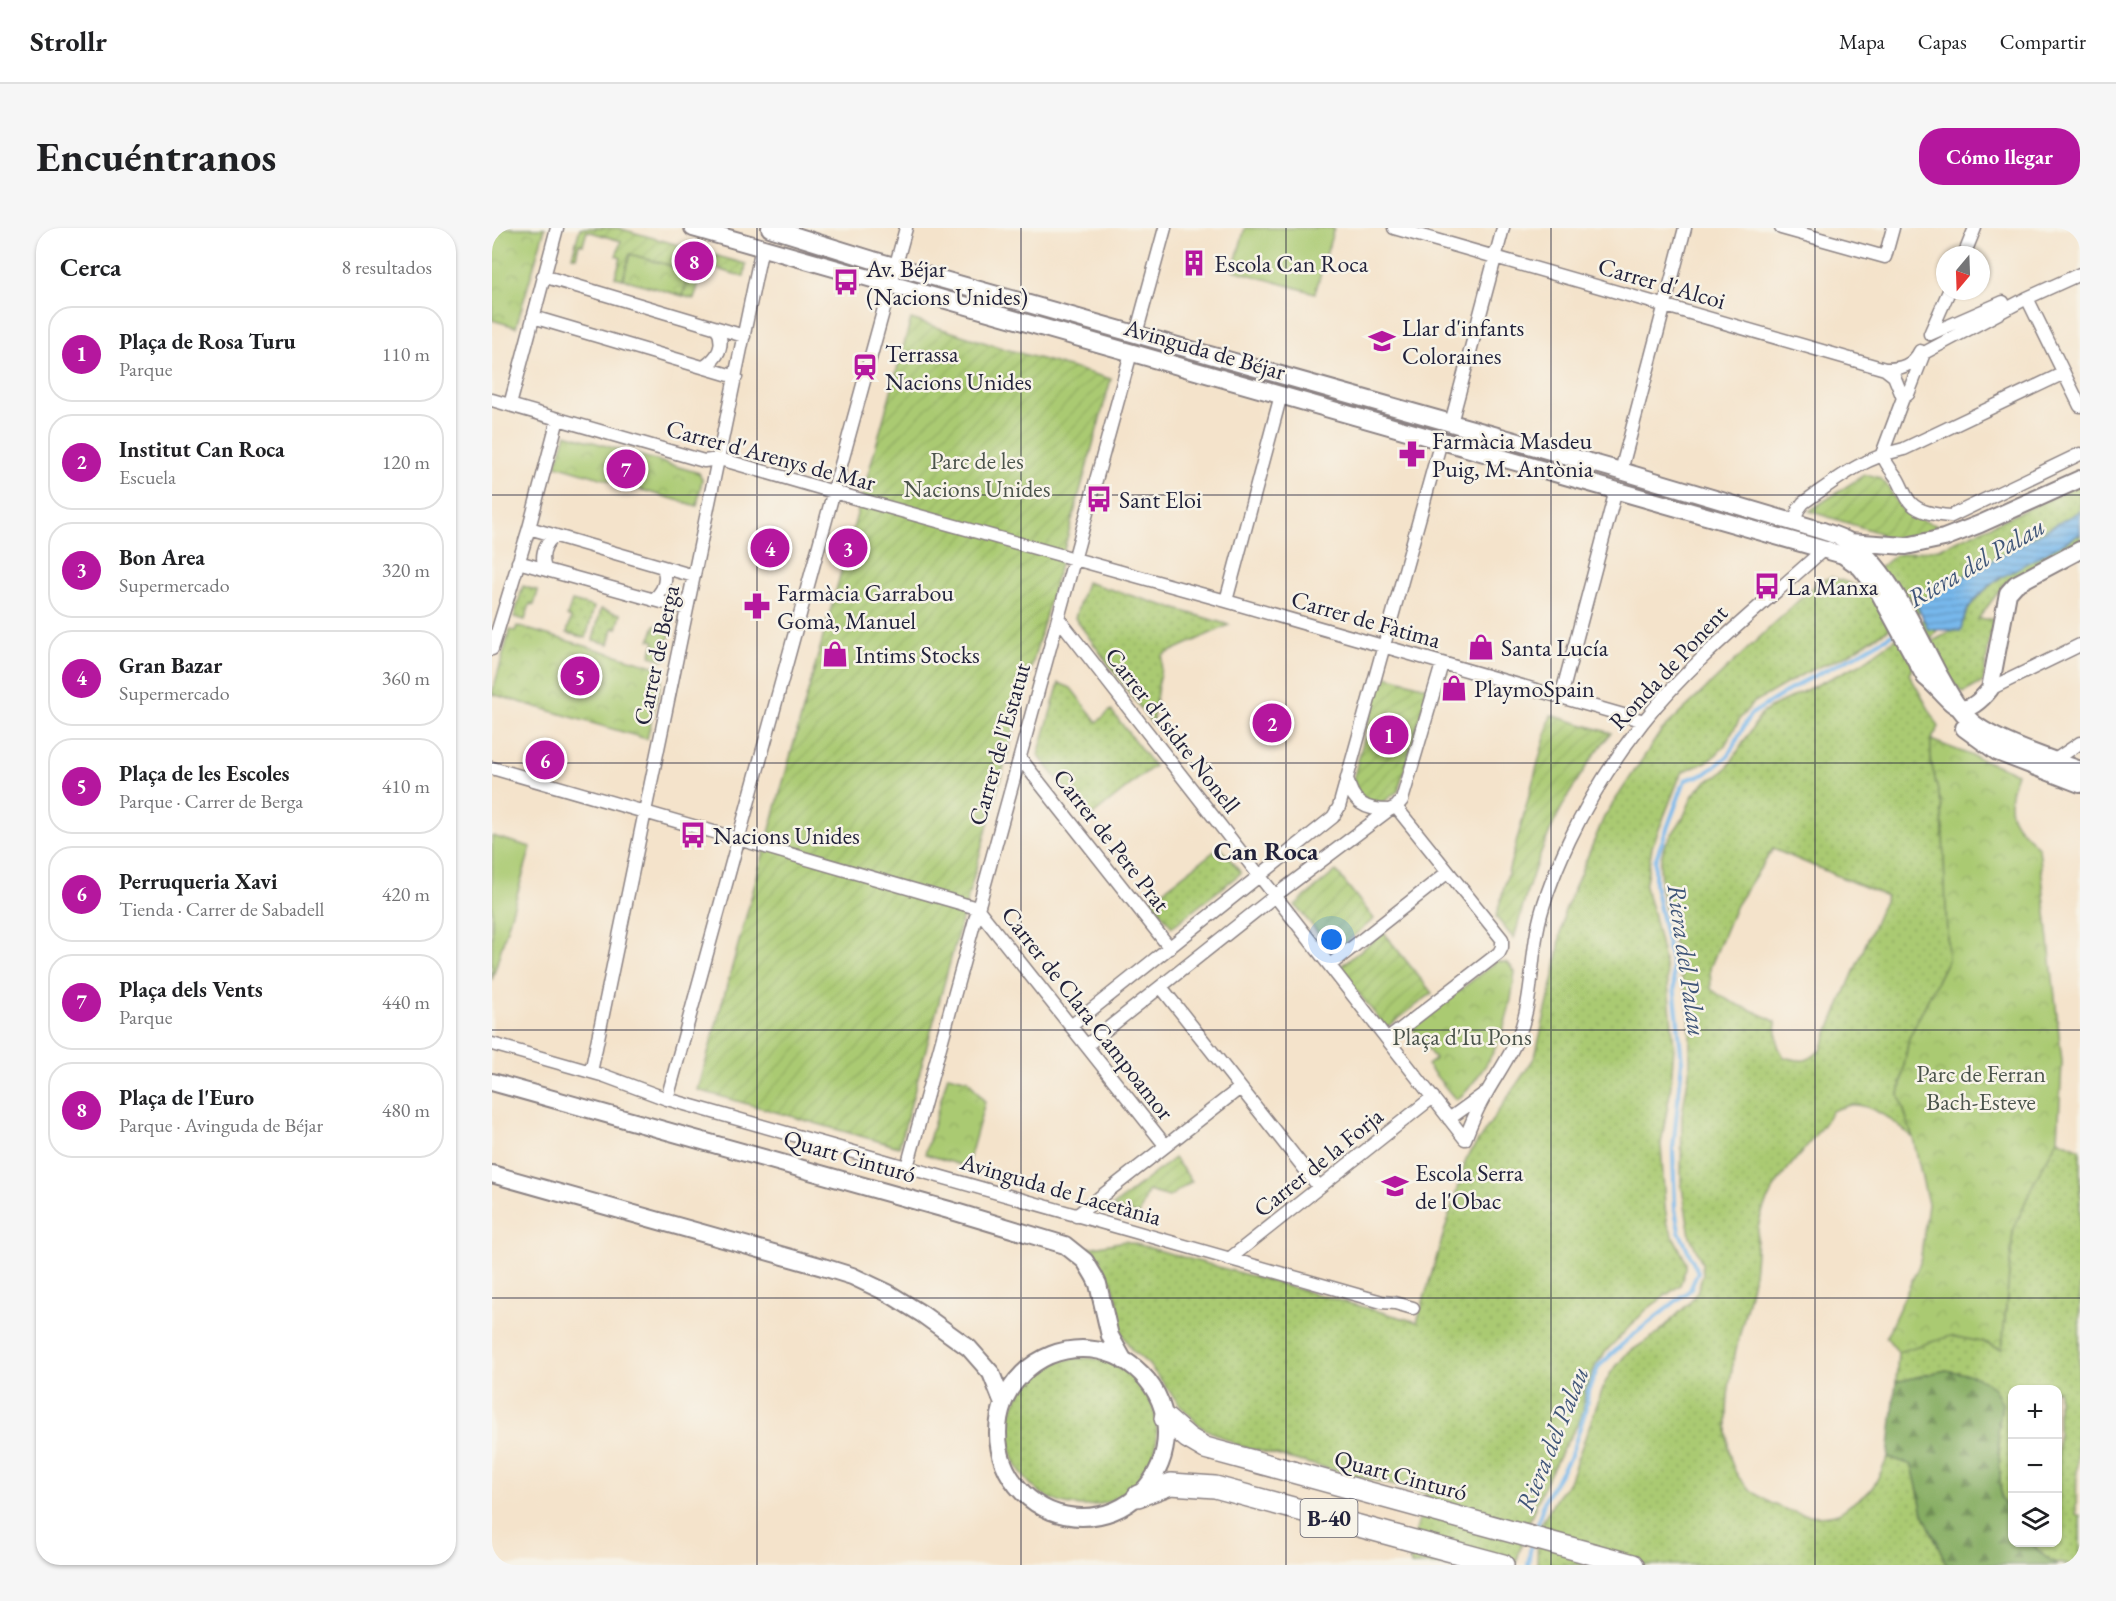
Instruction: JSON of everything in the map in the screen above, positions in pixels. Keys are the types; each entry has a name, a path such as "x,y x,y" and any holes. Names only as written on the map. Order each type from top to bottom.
{"highway":[{"name":"Quart Cinturó","path":"1165,1418 1182,1434 1205,1448 1633,1565"},
{"name":"B-40","path":"1138,1496 1170,1484 1215,1487 1503,1565"}],"main road":[{"name":"Avinguda de Béjar","path":"693,228 1824,549 1843,555 1882,585"},
{"name":"Avinguda de Béjar","path":"770,228 895,266 1621,471 1791,516 1850,542 1875,565 1882,585"},
{"name":"Carrer de l'Estatut","path":"1131,353 1136,334"},
{"path":"1616,490 1621,471"},
{"name":"Ronda de Ponent","path":"1850,542 1906,546 1934,541 1980,524 2080,479"},
{"name":"Avinguda de Béjar","path":"1704,515 1735,516 1766,524 1791,516"},
{"path":"2080,550 2016,584 2008,593 1971,721 1990,732 2080,770"},
{"path":"1882,585 1923,659 1925,677 1947,710 1965,730 1997,752 2080,784"},
{"path":"1923,659 1976,700"},
{"path":"1925,677 1938,687 1950,704 1976,700"},
{"name":"Quart Cinturó","path":"492,1082 949,1210 1065,1245 1085,1261 1094,1276 1098,1284 1110,1336 1124,1361"},
{"path":"492,1174 824,1267 863,1281 922,1314 969,1348 991,1374 1003,1403"},
{"path":"1086,1349 1110,1354 1124,1361 1140,1373 1153,1388 1165,1418 1166,1439 1162,1460 1152,1480 1138,1496 1118,1509 1088,1517 1064,1515 1035,1503 1012,1480 1002,1459 998,1444 998,1428 1003,1403 1020,1376 1032,1365 1054,1354 1086,1349"}],"street":[{"path":"510,405 557,228"},
{"path":"667,1099 906,228"},
{"path":"1136,334 1165,228"},
{"name":"Carrer d'Alcoi","path":"1394,228 1885,369"},
{"path":"1451,423 1503,228"},
{"path":"1621,471 1685,228"},
{"path":"1781,228 1885,256 1893,228"},
{"path":"1968,246 1975,228"},
{"name":"Carrer de Berga","path":"591,1072 762,248"},
{"path":"1930,334 2080,265"},
{"path":"2080,274 2027,298 1924,353 1908,394 1903,398 1882,454 1911,503 1921,510 1951,516 2080,454"},
{"path":"543,276 744,336"},
{"path":"2027,298 2080,406"},
{"path":"1885,369 1899,368 1912,363 1930,334 1945,300"},
{"path":"533,317 736,377"},
{"path":"704,367 714,361 720,350 721,337 717,328"},
{"name":"Carrer de l'Estatut","path":"907,1167 1131,353"},
{"path":"1885,369 1893,376 1903,398"},
{"path":"1791,516 1803,503 1854,466 1882,454 1904,449 2064,373"},
{"path":"1226,601 1281,395"},
{"name":"Carrer d'Arenys de Mar","path":"492,400 704,461 718,459 1075,559"},
{"path":"492,649 529,528 558,419"},
{"path":"1071,1026 1333,817 1339,807 1441,441"},
{"path":"1561,697 1616,490"},
{"path":"529,528 694,576"},
{"path":"545,569 542,559 548,541 554,536"},
{"name":"Ronda de Ponent","path":"1465,1139 1487,1091 1504,1067 1523,1024 1537,929 1568,844 1588,802 1614,761 1644,721 1707,654 1824,549 1850,542"},
{"name":"Carrer de Fàtima","path":"1075,559 1644,721"},
{"path":"518,562 687,609"},
{"path":"653,600 661,593 664,585 666,574 663,567"},
{"name":"Carrer d'Isidre Nonell","path":"1059,619 1465,1139"},
{"path":"1976,700 2080,645"},
{"path":"1087,1045 1276,895 1402,800 1442,664"},
{"path":"2055,760 2080,742"},
{"name":"Carrer de Pere Prat","path":"1020,758 1170,948"},
{"path":"492,768 977,908"},
{"path":"1347,777 1349,790 1358,801 1371,808 1393,808 1502,939 1502,947 1498,953 1388,1039"},
{"path":"1330,965 1448,872"},
{"name":"Carrer de Clara Campoamor","path":"977,908 1165,1145"},
{"path":"1161,987 1319,1187"},
{"name":"Avinguda de Lacetània","path":"492,1044 591,1072 667,1099 1382,1302 1413,1308"},
{"path":"1076,1216 1240,1088"},
{"name":"Ronda de Ponent","path":"1449,1119 1487,1091"},
{"name":"Carrer de la Forja","path":"1229,1259 1433,1097"}],"green space":[{"path":"492,228 545,228 516,327 492,320"},
{"path":"580,228 618,228 746,264 744,277 708,266 703,280 700,279 694,299 683,296 689,271 630,254 623,279 615,277 621,258 616,256 621,241 587,231 583,245 579,244 576,257 572,256"},
{"path":"1245,228 1334,228 1315,293 1233,270"},
{"path":"630,254 690,271 683,296 623,279"},
{"name":"Parc de les Nacions Unides","path":"911,319 1111,379 899,1147 698,1090"},
{"path":"566,434 699,473 702,479 697,506 556,465"},
{"path":"1864,475 1873,476 1885,483 1901,508 1911,516 1947,528 1936,537 1879,541 1880,533 1809,511"},
{"path":"2080,485 2080,511 1916,603 1920,612 1847,655 1805,673 1753,703 1716,755 1684,771 1680,776 1652,847 1645,887 1667,974 1674,1047 1670,1093 1661,1144 1665,1207 1668,1225 1686,1262 1686,1268 1680,1285 1646,1310 1607,1350 1596,1365 1585,1391 1583,1411 1579,1422 1542,1491 1516,1565 1411,1565 1409,1554 1427,1494 1237,1445 1201,1427 1180,1405 1149,1365 1131,1349 1119,1328 1118,1303 1112,1283 1100,1262 1083,1249 1125,1241 1417,1322 1466,1159 1535,1057 1555,972 1564,913 1604,817 1661,731 1816,584 1831,577 1858,586 1895,555 1941,548"},
{"path":"2080,534 2080,541 2005,583 1978,619 1993,619 1983,682 1963,693 1944,669 1933,641 1952,631 1961,631 1966,614 1976,599 1991,585 2027,562"},
{"path":"1086,582 1229,625 1163,655 1152,724 1075,618"},
{"path":"523,586 538,591 534,605 530,604 525,620 514,617"},
{"path":"572,601 594,607 586,638 567,633 571,618 567,616"},
{"path":"601,609 621,614 617,629 613,628 609,644 593,640"},
{"path":"1924,619 1928,629 1937,630 1909,674 1939,727 1931,740 1931,762 1942,807 1948,959 1909,1038 1899,1095 1913,1138 1885,1116 1868,1107 1851,1105 1832,1111 1779,1181 1764,1207 1757,1233 1753,1279 1730,1382 1727,1417 1728,1444 1735,1471 1742,1482 1753,1492 1780,1507 1811,1515 1825,1516 1838,1513 1865,1495 1876,1482 1888,1457 1912,1465 1923,1513 1947,1565 1537,1565 1538,1530 1557,1497 1569,1482 1610,1374 1626,1354 1657,1334 1690,1302 1697,1292 1703,1274 1702,1263 1690,1236 1681,1181 1682,1114 1690,1067 1690,1023 1688,1000 1661,887 1660,864 1664,846 1683,818 1693,795 1706,781 1718,776 1728,767 1761,714 1860,664","holes":["1773,849 1886,896 1821,1049 1812,1057 1804,1060 1784,1057 1778,1046 1776,1022 1726,999 1711,989 1710,968 1736,905"]},
{"path":"655,625 671,630 664,660 650,656 655,641 650,640"},
{"path":"517,626 664,669 647,739 492,694 510,630 515,631"},
{"path":"1383,675 1426,687 1426,695 1398,791 1383,802 1370,801 1359,795 1353,780 1379,682"},
{"path":"1059,683 1071,688 1097,722 1111,710 1154,766 1089,818 1038,755"},
{"path":"1551,715 1611,733 1585,768 1553,825 1536,865 1514,939 1496,917"},
{"name":"Parc de Ferran Bach-Esteve","path":"1931,740 2017,773 2010,798 2012,815 2021,830 2039,848 2062,1062 2058,1139 2033,1184 2013,1231 2002,1349 1987,1343 1951,1336 1898,1352 1886,1337 1920,1263 1928,1204 1913,1138 1899,1095 1909,1038 1948,959 1942,807 1931,762"},
{"path":"492,836 531,847 492,980"},
{"path":"1220,847 1241,873 1172,927 1151,900"},
{"path":"1336,871 1374,919 1334,952 1295,905"},
{"path":"1384,933 1432,993 1389,1026 1384,1025 1340,970 1342,965"},
{"name":"Plaça d'Iu Pons","path":"1497,961 1508,963 1515,972 1504,1027 1486,1064 1468,1089 1456,1100 1427,1065 1435,1059 1412,1028"},
{"path":"948,1075 968,1080 985,1102 967,1167 925,1154"},
{"path":"2058,1139 2080,1149 2076,1514 2080,1516 2080,1565 2052,1562 2036,1547 2062,1547 2062,1385 2008,1385 2008,1509 2001,1498 1998,1430 2002,1403 1946,1370 1896,1382 1898,1352 1932,1340 1946,1336 1958,1336 2002,1349 2013,1231 2033,1184"},
{"path":"1174,1158 1192,1181 1169,1197 1148,1191 1139,1215 1112,1207"},
{"path":"1083,1358 1111,1364 1135,1380 1151,1404 1157,1432 1151,1460 1135,1484 1111,1500 1083,1506 1055,1500 1031,1484 1015,1460 1009,1432 1015,1404 1031,1380 1055,1364"},
{"path":"1946,1370 1976,1376 1994,1388 2002,1403 1998,1430 2001,1498 2008,1509 2008,1547 2035,1547 2057,1565 1947,1565 1923,1513 1912,1465 1888,1457 1896,1382"}],"water":[{"name":"Riera del Palau","path":"2080,511 2080,534 1996,580 1968,608 1961,631 1928,629 1916,603"}],"waterway":[{"name":"Riera del Palau","path":"1535,1532 1545,1499 1571,1455 1585,1412 1588,1391 1599,1366 1627,1340 1690,1290 1698,1272 1679,1231 1675,1209 1673,1149 1682,1062 1672,966 1655,885 1655,861 1685,780 1705,774 1728,756 1750,715 1802,682 1896,632"},
{"name":"Riera del Palau","path":"1528,1565 1531,1545"}],"place":[{"name":"Plaça de l'Euro","path":"694,261"},
{"name":"Escola Can Roca","path":"1194,263"},
{"name":"Av. Béjar (Nacions Unides)","path":"846,282"},
{"name":"Llar d'infants Coloraines","path":"1382,341"},
{"name":"Terrassa Nacions Unides","path":"865,367"},
{"name":"Farmàcia Masdeu Puig, M. Antònia","path":"1412,454"},
{"name":"Plaça dels Vents","path":"626,469"},
{"name":"Sant Eloi","path":"1099,499"},
{"name":"Gran Bazar","path":"770,548"},
{"name":"Bon Area","path":"848,548"},
{"name":"La Manxa","path":"1767,586"},
{"name":"Farmàcia Garrabou Gomà, Manuel","path":"757,606"},
{"name":"Santa Lucía","path":"1481,647"},
{"name":"Intims Stocks","path":"835,654"},
{"name":"Plaça de les Escoles","path":"580,676"},
{"name":"PlaymoSpain","path":"1454,688"},
{"name":"Institut Can Roca","path":"1272,723"},
{"name":"Plaça de Rosa Turu","path":"1389,735"},
{"name":"Perruqueria Xavi","path":"545,760"},
{"name":"Nacions Unides","path":"693,835"},
{"name":"Escola Serra de l'Obac","path":"1395,1186"}],"district":[{"name":"Can Roca","path":"1266,851"}]}
